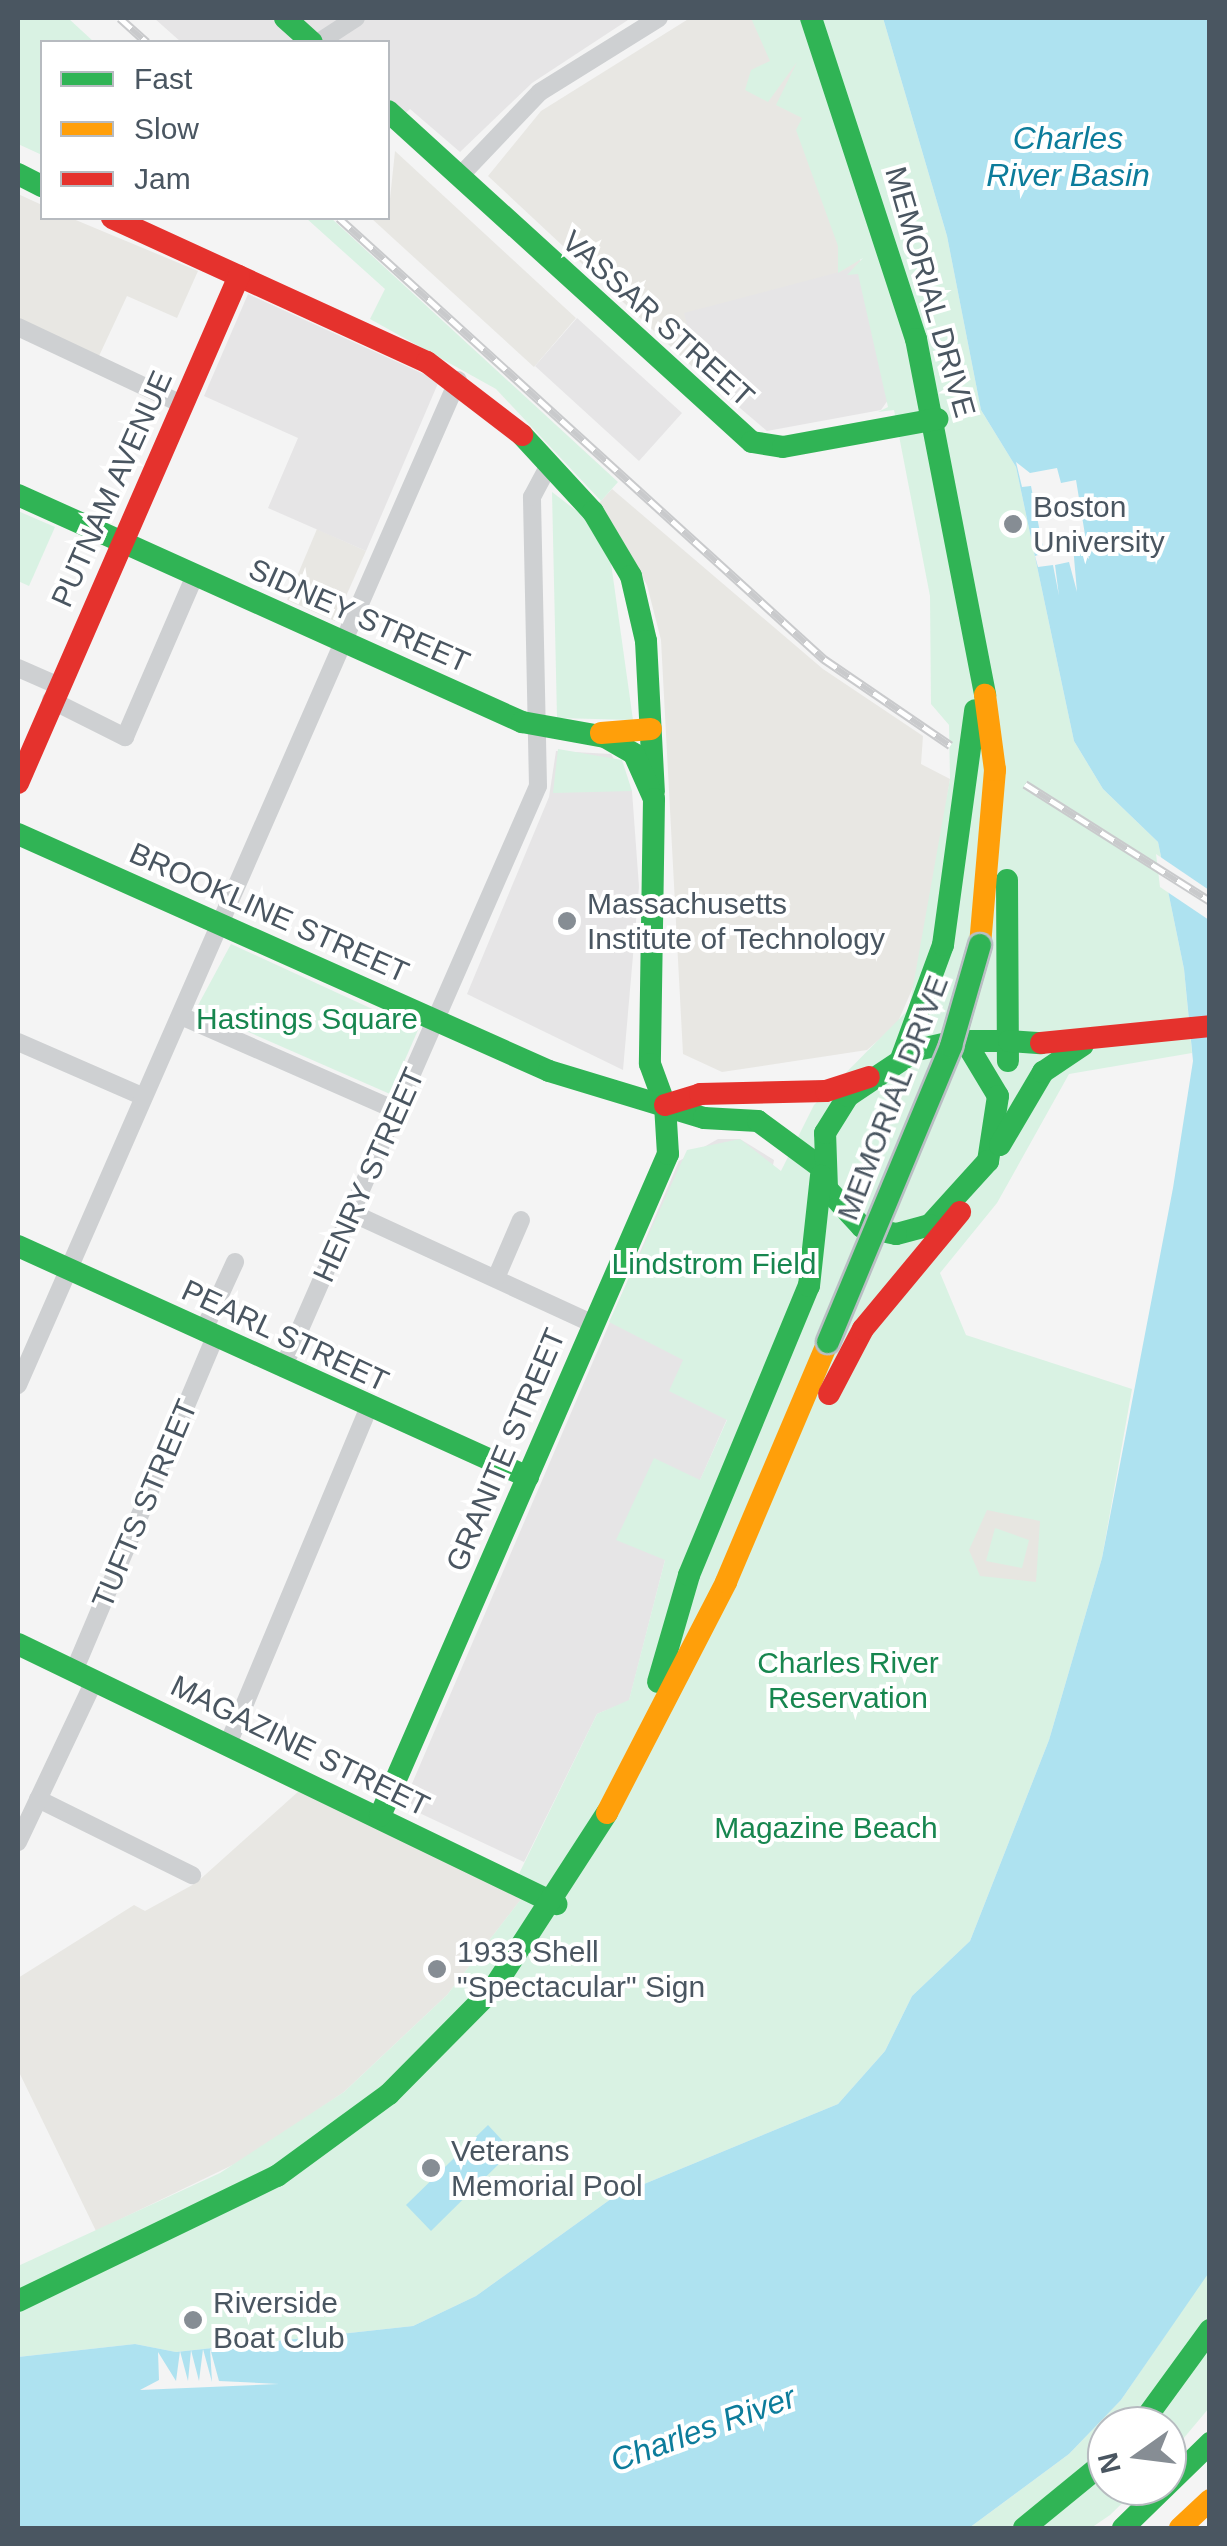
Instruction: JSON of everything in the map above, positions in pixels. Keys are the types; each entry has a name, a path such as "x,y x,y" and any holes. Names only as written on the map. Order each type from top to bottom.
{"main road":[{"path":"285,18 313,40"},
{"name":"MEMORIAL DRIVE","path":"18,2301 242,2196 339,2134 459,2028 556,1904 686,1654 821,1338 972,944 983,710 979,647 936,418 811,18"},
{"name":"VASSAR STREET","path":"390,114 752,442 784,447 936,418"},
{"name":"GRANITE STREET","path":"116,220 458,380 549,465 626,565 645,628 654,799 650,1069 665,1106 668,1154 380,1816"},
{"name":"PUTNAM AVENUE","path":"18,783 54,693 240,276"},
{"name":"SIDNEY STREET","path":"18,495 543,730 589,734 634,754 654,799"},
{"path":"983,710 1008,759 1010,1041 998,1130 988,1161"},
{"path":"901,1059 943,945 983,710"},
{"path":"589,734 651,729"},
{"name":"BROOKLINE STREET","path":"18,834 549,1071 665,1106 758,1121 822,1168"},
{"path":"646,1736 678,1605 813,1274 822,1168 832,1116 875,1076 901,1059 966,1041 1083,1044 1210,1026"},
{"path":"966,1041 994,1083 998,1130"},
{"path":"646,1736 726,1628 849,1352 949,1230 972,1184 1043,1072 1083,1044"},
{"path":"665,1106 700,1094 826,1091 875,1076"},
{"path":"822,1168 843,1212 886,1233 930,1225 972,1184"},
{"name":"PEARL STREET","path":"18,1246 528,1476"},
{"name":"MAGAZINE STREET","path":"18,1644 556,1904"},
{"path":"1155,2406 1210,2330"},
{"path":"1181,2406 1210,2368"},
{"path":"1123,2528 1210,2443"},
{"path":"1024,2528 1087,2476"},
{"path":"1180,2528 1210,2500"},
{"path":"1058,2528 1087,2504"}],"street":[{"path":"319,40 356,18"},
{"path":"459,176 540,92 659,18"},
{"path":"18,327 182,404"},
{"path":"18,1386 458,380"},
{"name":"HENRY STREET","path":"284,1368 532,804 543,730 532,496 549,465"},
{"path":"18,668 124,737 195,575"},
{"path":"181,1016 397,1111"},
{"path":"18,1042 144,1098"},
{"path":"352,1214 592,1324"},
{"path":"496,1278 521,1220"},
{"name":"TUFTS STREET","path":"18,1842 38,1799 235,1262"},
{"path":"228,1744 368,1407"},
{"path":"38,1799 192,1875"}],"shaded area":[{"path":"154,18 631,18 532,83 460,152 410,109 390,128 390,40 179,40"},
{"path":"690,18 784,18 862,266 689,341 699,373 488,176 541,111"},
{"path":"395,151 576,318 534,367 373,220 390,220"},
{"path":"18,194 40,204 40,220 76,220 198,271 177,318 127,296 99,356 18,319"},
{"path":"862,266 888,400 881,410 767,431 699,373 684,313"},
{"path":"248,294 439,381 366,551 268,508 298,438 204,396"},
{"path":"577,318 682,413 639,461 535,366"},
{"path":"612,489 823,669 923,736 921,764 950,779 921,969 897,1024 867,1050 722,1072 683,1054 661,640 647,585 599,503"},
{"path":"317,529 366,551 335,621 287,600"},
{"name":"Massachusetts Institute of Technology","path":"556,751 611,754 632,791 639,887 623,1070 467,994 549,797"},
{"path":"718,1139 740,1139 774,1160 727,1419 665,1560 629,1701 597,1714 524,1862 413,1810 408,1793 679,1161"},
{"path":"309,1782 529,1889 447,1995 344,2092 245,2159 96,2231 18,2070 18,1978 134,1905 145,1911 196,1883"}],"green space":[{"path":"18,18 68,18 92,40 40,40 40,154 18,144"},
{"name":"Charles River Reservation","path":"751,18 883,18 947,236 981,410 1016,467 1074,741 1103,789 1158,842 1184,969 1192,1053 1069,1074 997,1203 940,1273 966,1335 1132,1389 1102,1558 1049,1740 970,1941 912,1996 885,2051 838,2104 615,2196 476,2296 413,2326 176,2352 135,2344 18,2357 18,2266 220,2173 344,2092 447,1995 528,1890 515,1882 597,1714 629,1700 665,1560 616,1540 654,1458 700,1480 727,1420 669,1391 683,1360 609,1322 687,1150 740,1139 781,1171 814,1105 909,1009 950,779 949,725 931,704 930,596 894,410 878,412 888,407 858,274 847,275 863,258 838,273 838,246 796,130 802,118 776,105 797,62 768,102 745,90 751,70 770,61"},
{"path":"308,220 333,220 618,482 601,501 496,389 370,319 385,289"},
{"path":"552,492 582,515 611,563 633,720 557,718"},
{"path":"18,511 55,527 29,586 18,581"},
{"path":"558,749 622,760 632,791 553,793"},
{"name":"Hastings Square","path":"231,944 418,1030 390,1094 196,1009"},
{"path":"1209,2271 1209,2408 1187,2434 1187,2406 1115,2406"},
{"path":"1087,2435 1087,2506 1119,2506 1110,2515 1091,2528 969,2528 1069,2454"}],"sand":[{"path":"987,1510 1040,1521 1036,1582 980,1576 969,1550","holes":["995,1528 1029,1540 1022,1568 986,1561"]}],"water":[{"path":"883,18 1209,18 1210,2271 1121,2400 1115,2406 1087,2406 1087,2435 1069,2454 969,2528 18,2528 18,2357 135,2344 176,2352 413,2326 476,2296 615,2196 838,2104 885,2051 912,1996 970,1941 1049,1740 1102,1558 1173,1188 1193,1061 1184,969 1158,842 1103,789 1074,741 1016,467 981,410 947,236"},
{"path":"488,2125 512,2151 431,2231 406,2205"}],"pier":[{"path":"1016,462 1030,473 1057,468 1061,483 1076,480 1089,559 1073,546 1077,592 1069,562 1055,565 1059,596 1053,565 1038,567 1035,556 1044,553 1031,486 1022,487"},
{"path":"1156,854 1209,890 1209,920 1160,887"},
{"path":"210,2348 219,2381 279,2384 140,2390 159,2380 158,2352 176,2381 180,2351 188,2381 191,2350 199,2381 203,2349 212,2382"}],"railway":[{"path":"120,18 145,40"},
{"path":"341,220 824,659 950,745"},
{"path":"1025,784 1210,901"}],"traffic: fast":[{"path":"285,18 310,40"},
{"path":"811,18 916,339 985,695"},
{"path":"390,113 752,442 783,447 937,419"},
{"path":"18,174 40,185"},
{"path":"522,435 593,512 631,576 646,641 654,792"},
{"path":"18,495 522,722 605,737 634,754 654,799 650,1064 665,1105"},
{"path":"901,1059 943,945 975,710"},
{"path":"18,834 549,1071 704,1118 758,1121 822,1168"},
{"path":"1007,880 1008,1061"},
{"path":"828,1342 951,1046 980,945"},
{"path":"965,1041 998,1096 988,1161 930,1225 896,1234 862,1227 827,1189 825,1133 848,1096 917,1050 955,1041 1009,1041 1041,1043"},
{"path":"1000,1145 1043,1072 1083,1045"},
{"path":"380,1816 668,1154 665,1105"},
{"path":"658,1682 689,1575 809,1286 821,1176"},
{"path":"18,1246 528,1477"},
{"path":"18,1644 556,1904"},
{"path":"18,2301 277,2176 389,2094 493,1989 607,1813"},
{"path":"1155,2406 1210,2330"},
{"path":"1123,2528 1210,2443"},
{"path":"1024,2528 1087,2476"}],"traffic: slow":[{"path":"980,945 995,770 985,695"},
{"path":"601,733 651,729"},
{"path":"607,1813 726,1582 828,1342"},
{"path":"1180,2528 1210,2500"}],"traffic: jam":[{"path":"116,220 427,362 522,435"},
{"path":"18,783 239,276"},
{"path":"1041,1043 1210,1026"},
{"path":"665,1105 700,1094 826,1091 869,1077"},
{"path":"829,1394 863,1329 960,1212"}],"place":[{"name":"Boston University","path":"1013,524"},
{"name":"Massachusetts Institute of Technology","path":"567,921"},
{"name":"1933 Shell \"Spectacular\" Sign","path":"437,1969"},
{"name":"Veterans Memorial Pool","path":"431,2168"},
{"name":"Riverside Boat Club","path":"193,2320"}],"water label":[{"name":"Charles River Basin","path":"1068,158"},
{"name":"Charles River","path":"703,2429"}],"park label":[{"name":"Lindstrom Field","path":"714,1264"},
{"name":"Magazine Beach","path":"826,1828"}]}
